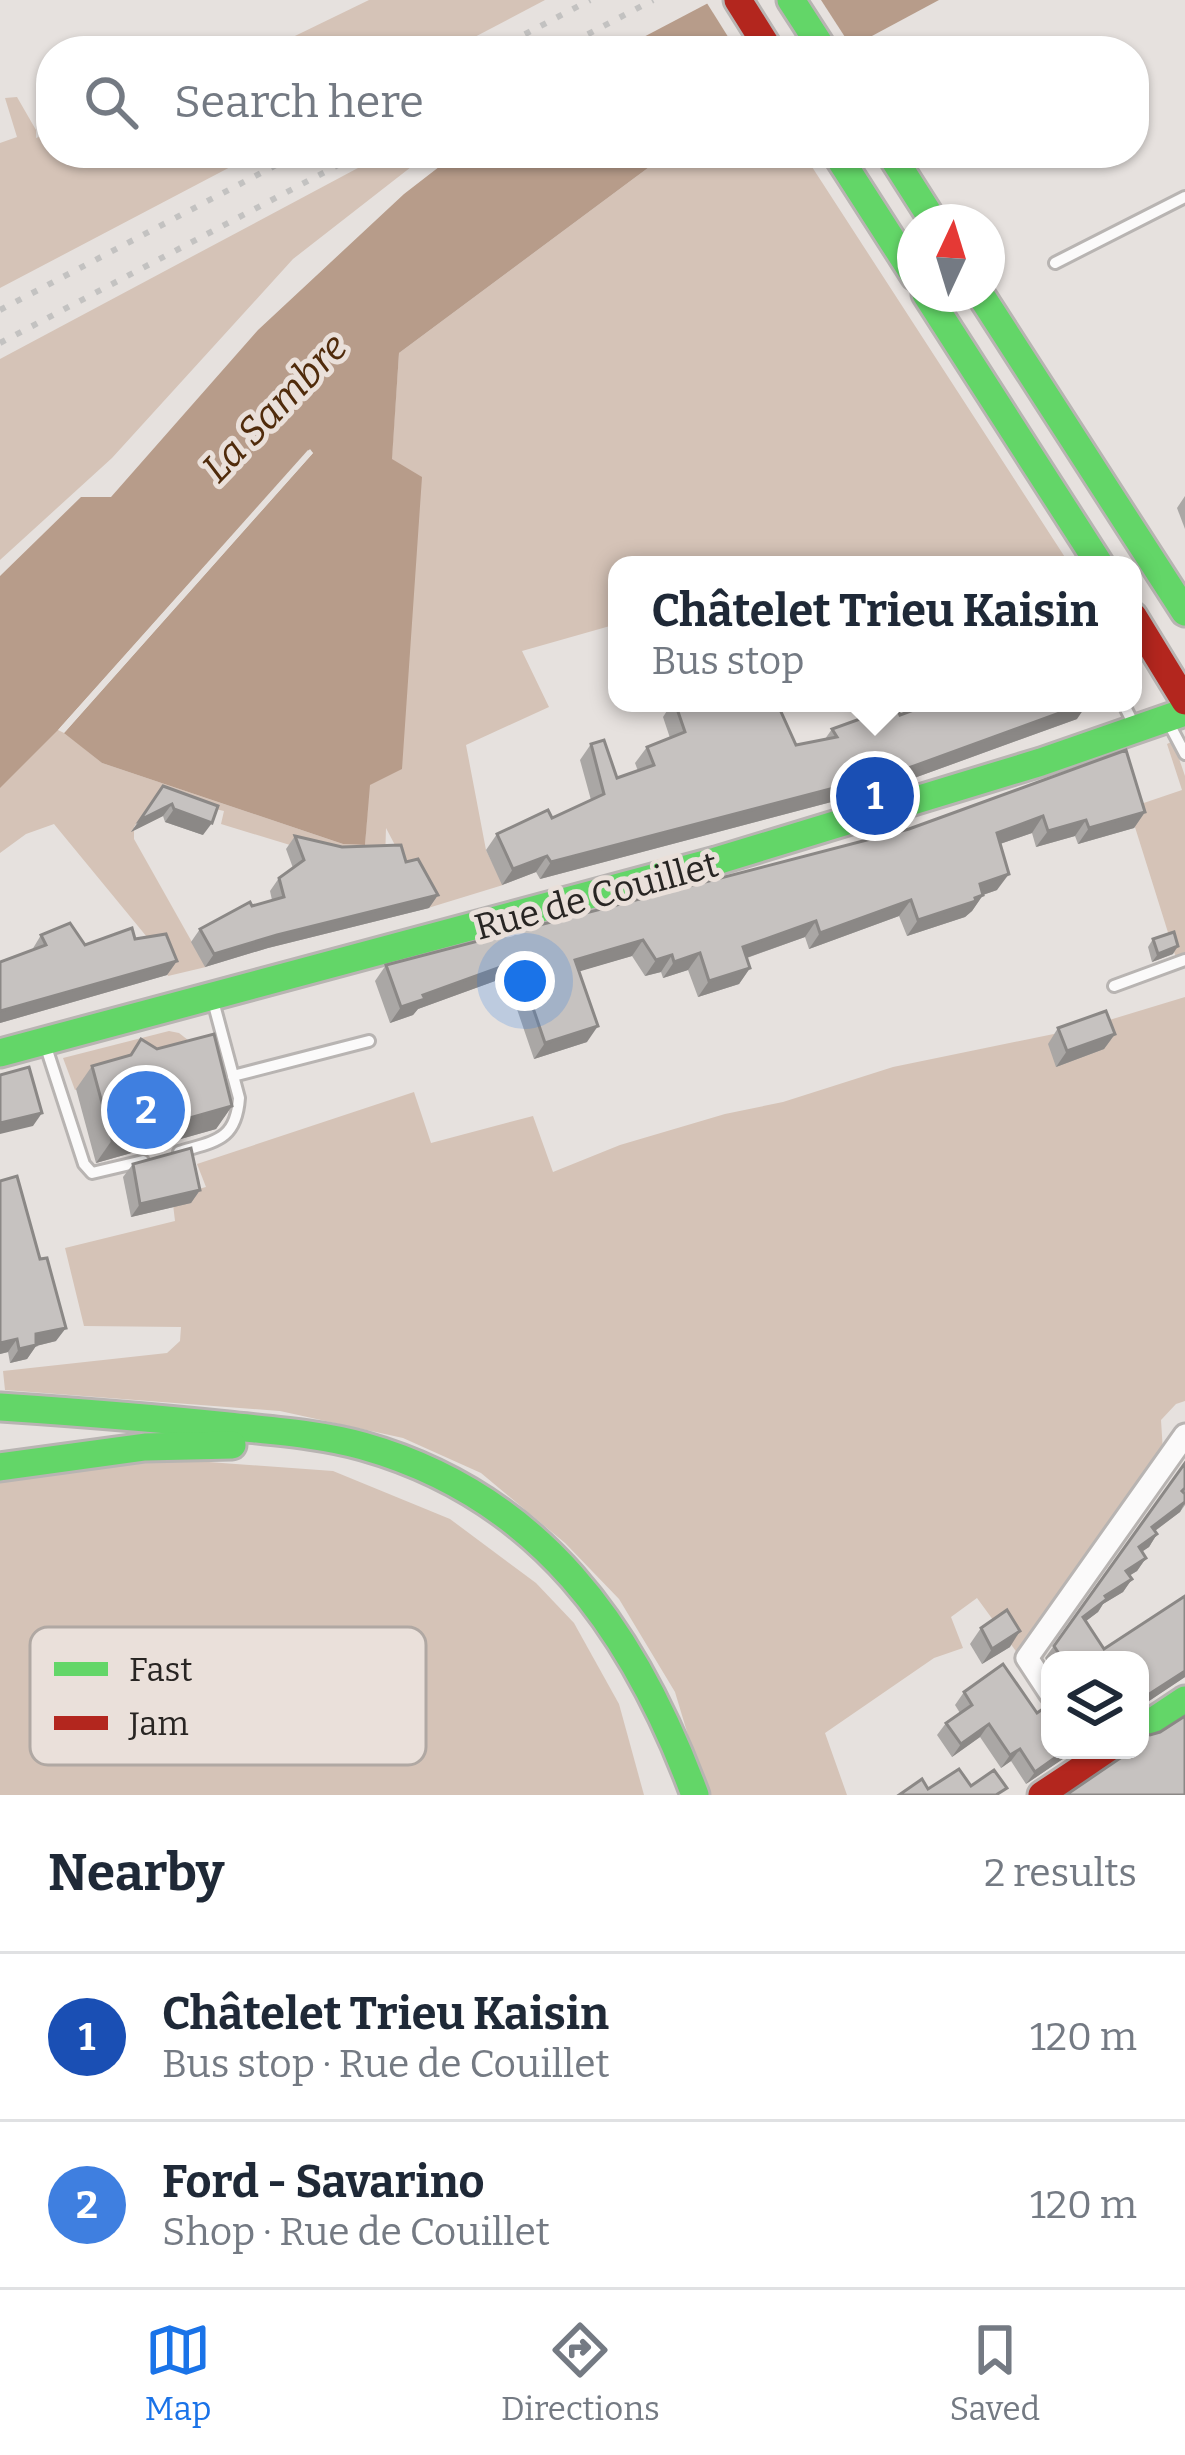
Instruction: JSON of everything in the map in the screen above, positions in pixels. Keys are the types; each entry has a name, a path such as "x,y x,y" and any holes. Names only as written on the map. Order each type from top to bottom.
{"main road":[{"path":"737,0 760,36"},
{"path":"791,0 814,36"},
{"path":"846,168 897,249"},
{"path":"900,168 923,204"},
{"path":"938,312 1094,556"},
{"path":"992,312 1185,612"},
{"path":"1142,635 1179,711"},
{"name":"Rue de Couillet","path":"0,1053 678,875 1136,731 1179,711"},
{"path":"0,1407 333,1439 399,1456 469,1489 538,1540 601,1605 656,1694 695,1795"},
{"path":"0,1467 199,1443 332,1455 425,1484 502,1532 570,1595 622,1668 678,1795"},
{"path":"1149,1724 1185,1700"},
{"path":"1042,1795 1089,1759"}],"street":[{"path":"1041,1679 1027,1658 1185,1435"}],"lane":[{"path":"1055,263 1185,197"},
{"path":"1179,711 1185,754"},
{"path":"1127,712 1136,731"},
{"path":"1114,986 1185,961"},
{"path":"44,1040 79,1150 92,1173 216,1141 232,1130 239,1098 211,996"},
{"path":"233,1076 369,1041"}],"shaded area":[{"path":"369,0 545,0 477,36 295,36"},
{"path":"17,97 36,130 36,168 228,168 0,288 0,143 17,137 5,98"},
{"path":"358,168 410,168 293,259 112,458 0,560 0,359"},
{"path":"648,168 813,168 897,298 897,312 906,312 1064,556 608,556 608,627 522,651 549,707 466,745 486,850 503,885 428,908 386,828 385,860 290,845 221,824 224,811 156,795 134,827 134,839 206,967 168,976 156,948 54,824 26,834 0,853 0,787 59,728 102,763 343,844 365,845 399,353"},
{"path":"1173,741 1185,776 1185,954 1176,958 1129,808 1182,790 1167,744"},
{"path":"1185,997 1185,1401 1161,1420 1163,1452 1021,1658 977,1598 951,1617 963,1648 934,1658 825,1733 847,1795 706,1795 675,1692 619,1599 565,1543 481,1473 403,1438 280,1411 5,1390 3,1371 167,1353 180,1341 181,1327 84,1326 65,1248 175,1221 172,1196 206,1187 197,1164 414,1092 431,1143 533,1116 553,1172 620,1145 893,1067 1083,1028"},
{"path":"169,1031 193,1044 75,1090 63,1058"},
{"path":"168,1459 333,1471 450,1519 536,1583 574,1623 619,1704 644,1795 0,1795 0,1475"}],"water":[{"path":"714,0 939,0 872,36 646,36"},
{"name":"La Sambre","path":"438,168 648,168 399,353 392,459 422,477 402,769 370,785 365,845 343,844 102,763 64,733 313,453 310,449 58,730 0,788 0,576 81,497 111,497 258,330"}],"pier":[{"path":"705,0 821,0 844,36 728,36"},
{"path":"308,450 313,453 64,733 58,730"}],"building":[{"path":"678,712 781,712 796,745 837,737 832,729 879,712 1062,712 903,770 551,862 547,856 513,869 497,834 548,810 552,818 604,794 591,744 604,740 617,778 654,765 647,747 685,732"},
{"path":"1126,750 1145,812 1089,828 1086,820 1048,831 1043,816 997,833 1009,874 980,884 983,895 976,901 918,920 911,900 820,933 816,921 743,947 750,968 709,981 700,953 674,962 672,955 656,960 643,940 575,960 598,1026 545,1043 517,961 401,1007 386,965 909,829"},
{"path":"163,786 218,806 212,823 174,809 172,804 140,820"},
{"path":"295,836 342,847 401,845 406,862 418,859 438,895 214,954 200,929 250,902 252,906 284,897 279,878 304,860"},
{"path":"70,923 85,945 132,928 135,939 166,934 177,961 0,1011 0,962 46,945 41,935"},
{"path":"1174,932 1178,946 1158,954 1153,939"},
{"path":"1106,1011 1115,1034 1067,1051 1058,1028"},
{"path":"214,1034 232,1106 112,1140 92,1066 131,1055 141,1039 157,1049"},
{"path":"29,1067 42,1113 0,1123 0,1075"},
{"path":"191,1148 200,1190 140,1204 133,1164"},
{"path":"17,1176 66,1328 36,1334 36,1345 19,1349 17,1339 0,1343 0,1181"},
{"path":"1185,1463 1185,1502 1152,1527 1157,1534 1139,1547 1146,1558 1126,1571 1132,1579 1083,1617 1104,1649 1185,1596 1185,1671 1149,1694 1149,1651 1057,1651 1054,1646"},
{"path":"1007,1610 1020,1631 992,1649 981,1628"},
{"path":"1003,1664 1037,1713 1041,1710 1041,1759 1053,1759 1035,1772 1020,1749 1010,1755 989,1724 961,1744 946,1723 972,1705 964,1692"},
{"path":"1185,1716 1185,1795 1066,1795 1119,1759 1149,1759 1149,1735"},
{"path":"959,1769 971,1786 994,1770 1007,1788 996,1795 899,1795 922,1779 928,1789"}],"railway":[{"path":"522,36 590,0"},
{"path":"585,36 653,0"},
{"path":"0,310 270,168"},
{"path":"0,343 332,168"}],"traffic: fast":[{"path":"791,0 814,36"},
{"path":"846,168 897,248"},
{"path":"900,168 923,204"},
{"path":"938,312 1094,556"},
{"path":"992,312 1185,612"},
{"path":"0,1053 716,861 1041,762 1185,712"},
{"path":"0,1407 330,1439 426,1469 481,1498 530,1535 610,1625 642,1678 695,1795"},
{"path":"0,1467 145,1447 232,1445"},
{"path":"1149,1724 1185,1700"}],"traffic: jam":[{"path":"738,0 761,36"},
{"path":"1142,631 1185,701"},
{"path":"1042,1795 1096,1759"}],"place":[{"name":"Châtelet Trieu Kaisin","path":"875,796"},
{"name":"Ford - Savarino","path":"146,1110"}]}
